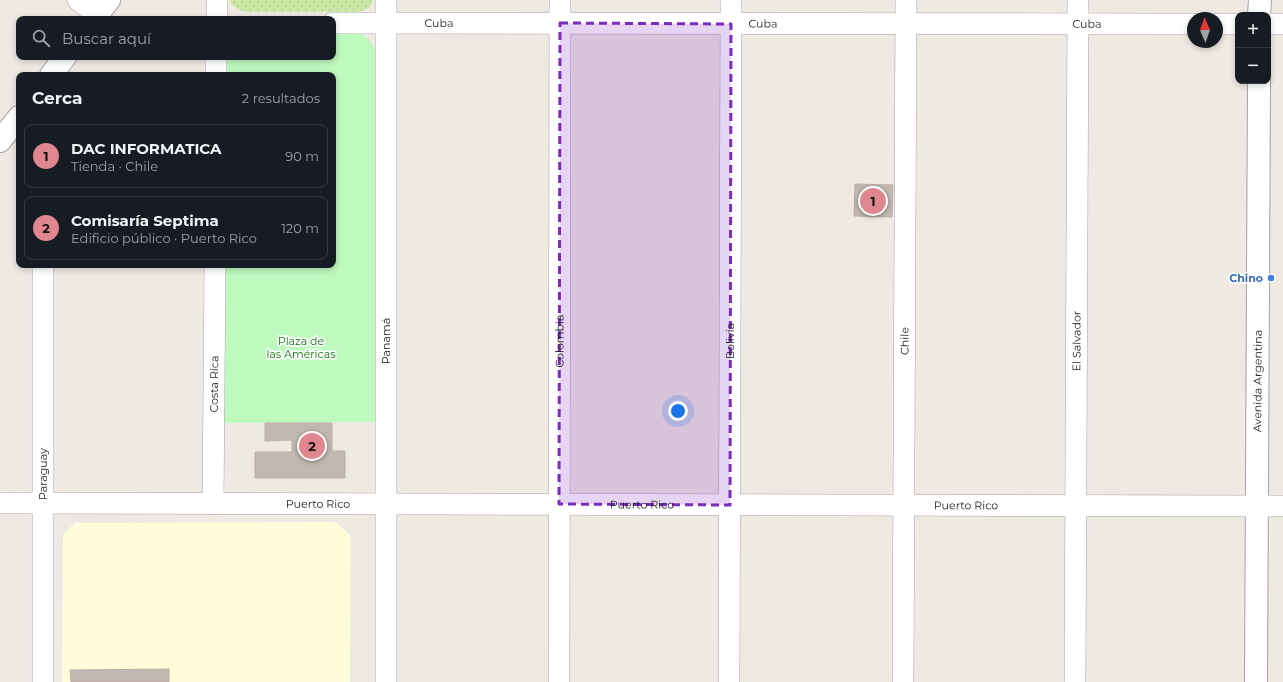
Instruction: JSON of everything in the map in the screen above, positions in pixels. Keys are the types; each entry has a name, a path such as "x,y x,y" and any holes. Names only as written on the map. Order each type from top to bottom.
{"street":[{"path":"78,0 100,11"},
{"path":"217,0 217,16"},
{"name":"Panamá","path":"386,0 386,682"},
{"name":"Colombia","path":"559,682 560,0"},
{"name":"Bolivia","path":"729,682 731,0"},
{"name":"Chile","path":"903,682 906,0"},
{"name":"El Salvador","path":"1075,682 1078,0"},
{"path":"1259,12 1260,0"},
{"name":"Cuba","path":"336,23 1187,24"},
{"path":"1223,24 1235,24"},
{"path":"1271,24 1283,24"},
{"path":"54,72 63,60"},
{"path":"216,60 216,72"},
{"name":"Avenida Argentina","path":"1256,682 1259,84"},
{"path":"0,141 16,121"},
{"name":"Paraguay","path":"43,268 43,682"},
{"name":"Costa Rica","path":"213,504 215,268"},
{"name":"Puerto Rico","path":"0,503 1283,506"}],"highlighted area":[{"path":"560,23 731,24 730,505 559,504"}],"shaded area":[{"path":"335,522 351,536 350,682 62,682 63,534 75,523"}],"green space":[{"path":"229,0 373,0 369,8 358,12 245,12 234,7"},
{"name":"Plaza de las Américas","path":"336,33 358,33 369,39 375,50 376,422 225,423 226,268 336,268 336,72 226,72 226,60 336,60"}],"building":[{"path":"855,184 893,185 892,217 854,216"},
{"path":"265,423 332,423 332,451 345,451 345,478 255,478 255,452 292,452 292,440 265,441"},
{"path":"169,669 169,682 71,682 70,670"}],"place":[{"name":"DAC INFORMATICA","path":"873,201"},
{"name":"Chino","path":"1271,278"},
{"name":"Comisaría Septima","path":"312,446"}]}
